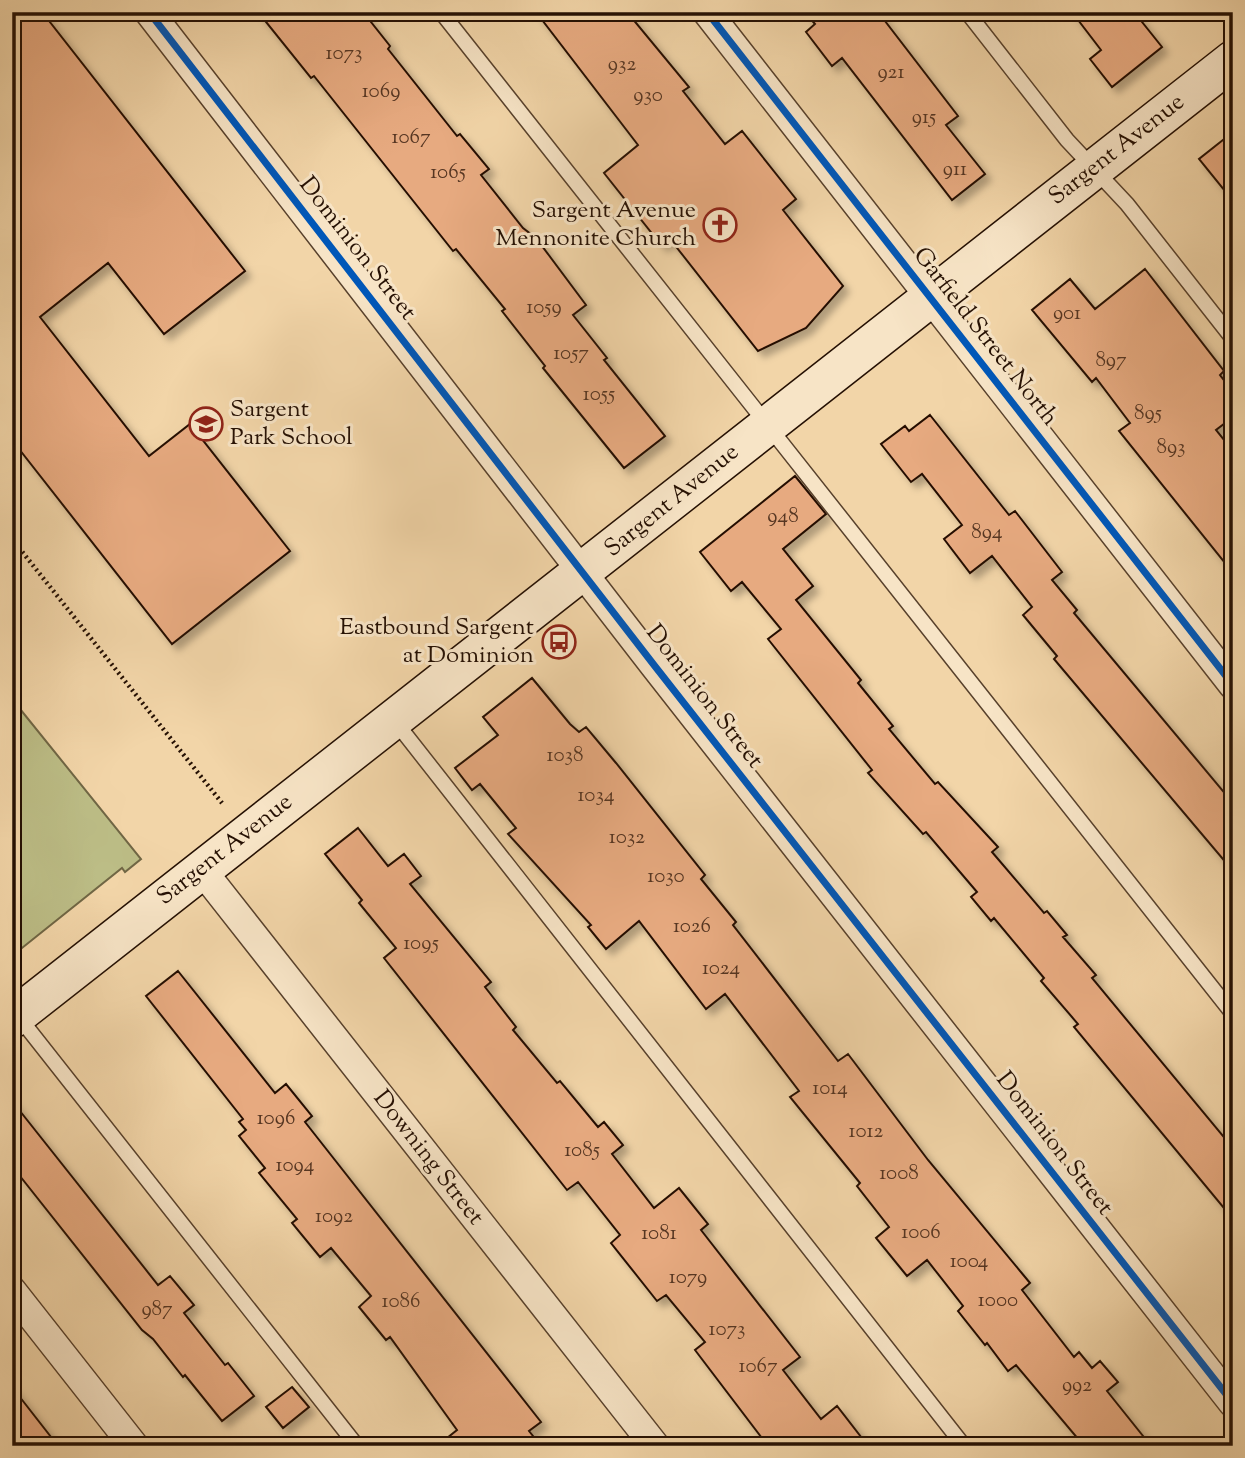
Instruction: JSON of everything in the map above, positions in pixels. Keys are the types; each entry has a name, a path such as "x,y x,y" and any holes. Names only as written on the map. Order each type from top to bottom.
{"main road":[{"name":"Sargent Avenue","path":"15,1017 392,718 583,572 766,425 1233,60"}],"street":[{"name":"Dominion Street","path":"149,12 1233,1403"},
{"name":"Garfield Street North","path":"707,12 1233,685"},
{"name":"Downing Street","path":"201,869 655,1446"},
{"path":"12,1291 134,1446"}],"lane":[{"path":"441,12 1233,1014"},
{"path":"967,12 1093,168 1126,204 1233,339"},
{"path":"392,718 964,1446"},
{"path":"15,1017 357,1446"}],"path":[{"path":"12,539 222,803"}],"green space":[{"path":"12,699 141,859 125,872 122,868 12,956"}],"building":[{"path":"12,12 42,12 245,271 164,334 108,263 40,317 149,456 190,424 290,551 172,644 12,440"},
{"path":"258,12 363,12 390,46 388,49 457,136 460,134 489,169 481,175 523,228 536,238 586,305 573,315 607,358 604,360 665,436 624,468 543,368 545,366 502,311 505,309 456,249 453,251 314,76 311,78"},
{"name":"Sargent Avenue Mennonite Church","path":"536,12 627,12 689,87 683,91 725,144 742,131 796,199 783,210 843,286 806,328 758,351 670,239 662,246 604,173 638,145"},
{"path":"805,12 878,12 958,116 946,125 985,174 952,200 842,58 832,66 806,32 815,24"},
{"path":"1072,12 1134,12 1162,47 1112,87 1090,59 1101,50"},
{"path":"1233,132 1233,201 1199,159"},
{"path":"1145,269 1224,371 1220,375 1233,392 1233,417 1216,430 1233,451 1233,573 1119,431 1130,423 1096,378 1092,382 1032,310 1070,279 1095,309"},
{"path":"930,415 1009,515 1015,511 1062,572 1052,580 1077,610 1074,613 1233,803 1233,871 1054,659 1057,656 1023,615 1032,607 992,556 970,573 944,539 962,525 922,474 911,482 881,444 905,426 909,431"},
{"path":"795,476 826,514 783,549 813,586 796,600 861,680 858,683 893,726 889,729 935,784 938,782 998,847 992,852 1044,913 1047,911 1067,935 1063,937 1096,975 1092,978 1233,1148 1233,1219 1074,1027 1078,1024 1041,981 1044,978 994,918 991,921 971,897 977,892 926,832 923,834 868,773 872,770 768,639 781,629 742,582 731,591 700,552"},
{"path":"532,678 570,724 579,732 586,727 616,763 705,875 701,879 736,922 733,925 838,1061 848,1054 928,1160 1030,1283 1022,1290 1074,1357 1079,1352 1092,1368 1100,1361 1118,1382 1107,1391 1151,1446 1084,1446 1016,1365 1008,1371 987,1343 985,1345 958,1311 963,1306 927,1260 907,1276 876,1238 889,1227 857,1186 860,1183 790,1097 799,1091 725,994 706,1009 639,921 606,949 588,927 591,925 508,834 516,828 480,784 472,790 455,768 498,735 483,717"},
{"path":"358,828 388,866 404,854 421,876 410,884 491,982 485,987 516,1027 513,1030 598,1127 604,1122 623,1145 612,1154 654,1208 679,1188 708,1224 701,1230 800,1357 783,1370 821,1419 837,1406 868,1446 768,1446 695,1350 705,1342 666,1295 657,1301 611,1243 620,1235 578,1182 567,1190 384,958 396,948 359,903 362,900 325,854"},
{"path":"178,971 275,1093 286,1084 312,1116 305,1122 541,1422 529,1431 541,1446 437,1446 457,1430 390,1337 386,1340 359,1307 371,1296 331,1248 320,1257 292,1223 297,1219 259,1173 265,1168 239,1136 246,1130 239,1122 243,1119 146,996"},
{"path":"12,1101 158,1285 170,1276 194,1305 184,1313 225,1365 228,1363 254,1396 222,1421 185,1375 183,1377 153,1339 142,1330 12,1166"},
{"path":"12,1387 58,1446 12,1446"},
{"path":"292,1387 309,1407 283,1428 266,1407"}],"cycle path":[{"path":"149,12 654,665 1233,1403"},
{"path":"707,12 1233,685"}],"place":[{"name":"Sargent Avenue Mennonite Church","path":"720,225"},
{"name":"Sargent Park School","path":"206,424"},
{"name":"Eastbound Sargent at Dominion","path":"559,642"}]}
